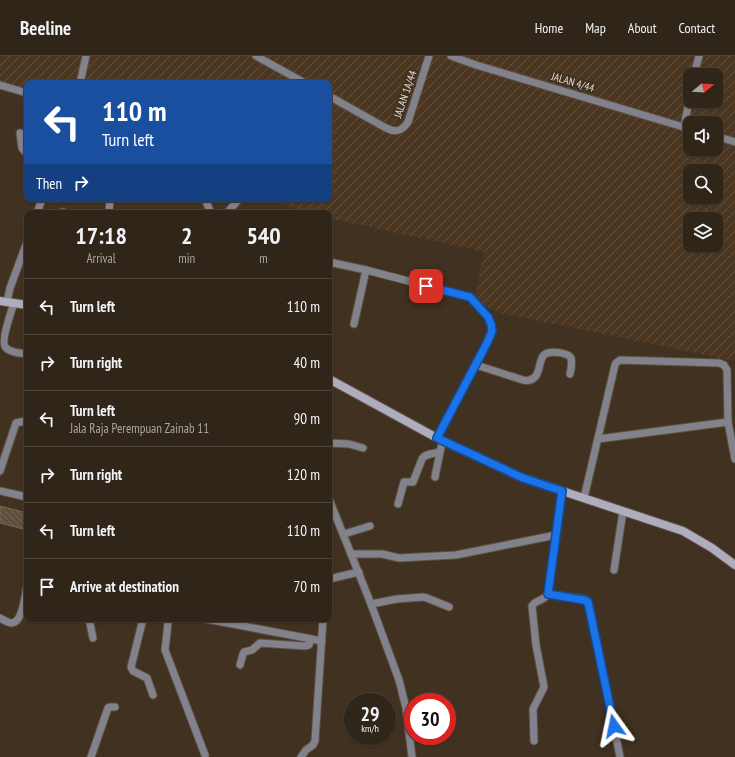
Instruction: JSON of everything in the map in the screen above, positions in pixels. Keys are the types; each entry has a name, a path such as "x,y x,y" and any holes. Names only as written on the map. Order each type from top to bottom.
{"main road":[{"path":"7,302 24,305"},
{"path":"332,381 440,439 523,478 683,531 712,548 735,565"}],"street":[{"path":"81,80 86,56"},
{"path":"256,56 300,80"},
{"name":"JALAN 1A/44","path":"332,98 392,131 404,128 408,122 429,56"},
{"name":"JALAN 4/44","path":"451,56 476,65 683,127"},
{"path":"695,68 698,56"},
{"path":"0,85 24,92"},
{"path":"20,133 22,148 24,150"},
{"path":"723,138 735,142"},
{"path":"230,210 236,202"},
{"path":"24,250 10,288 7,302 3,344 4,347 9,350 24,353"},
{"path":"332,263 470,297 488,317 492,327 491,335 440,439 440,452 435,477"},
{"path":"354,324 366,270"},
{"path":"476,365 523,380 530,380 536,376 542,358 548,353 552,352 567,354 570,357 570,374"},
{"path":"584,498 615,365 618,361 623,359 722,363 727,370 728,422 735,459"},
{"path":"0,471 16,423 24,421"},
{"path":"598,439 728,422"},
{"path":"332,443 349,444 363,448"},
{"path":"398,504 404,482 413,482 423,458 428,454 440,452"},
{"path":"0,491 24,496"},
{"path":"534,741 532,709 544,687 536,645 532,606 545,598 548,594 562,491"},
{"path":"332,506 359,572 399,680 406,708 412,757"},
{"path":"614,570 623,511"},
{"path":"344,534 370,526"},
{"path":"351,554 382,554 399,558 456,555 556,535"},
{"path":"332,578 359,572"},
{"path":"548,594 588,602 620,757"},
{"path":"371,604 397,599 423,597 449,607"},
{"path":"0,618 13,623 18,621 21,616 24,601"},
{"path":"90,622 93,638"},
{"path":"142,622 131,667 134,671 147,678 153,696"},
{"path":"168,622 165,650 205,755"},
{"path":"222,622 322,641"},
{"path":"301,757 315,741 323,622"},
{"path":"240,665 244,652 252,650 260,643 263,630"},
{"path":"260,643 305,646 309,644 311,639"},
{"path":"91,757 108,708 116,707"}],"shaded area":[{"path":"0,56 735,56 735,361 501,313 474,302 484,252 332,219 332,210 297,210 278,202 332,202 332,80 24,80 24,92 0,81"}],"building":[{"path":"0,506 24,512 24,529 0,523"}],"route":[{"path":"426,286 470,297 488,317 492,327 491,335 437,438 523,478 562,491 548,594 586,600 589,604 614,726"}]}
